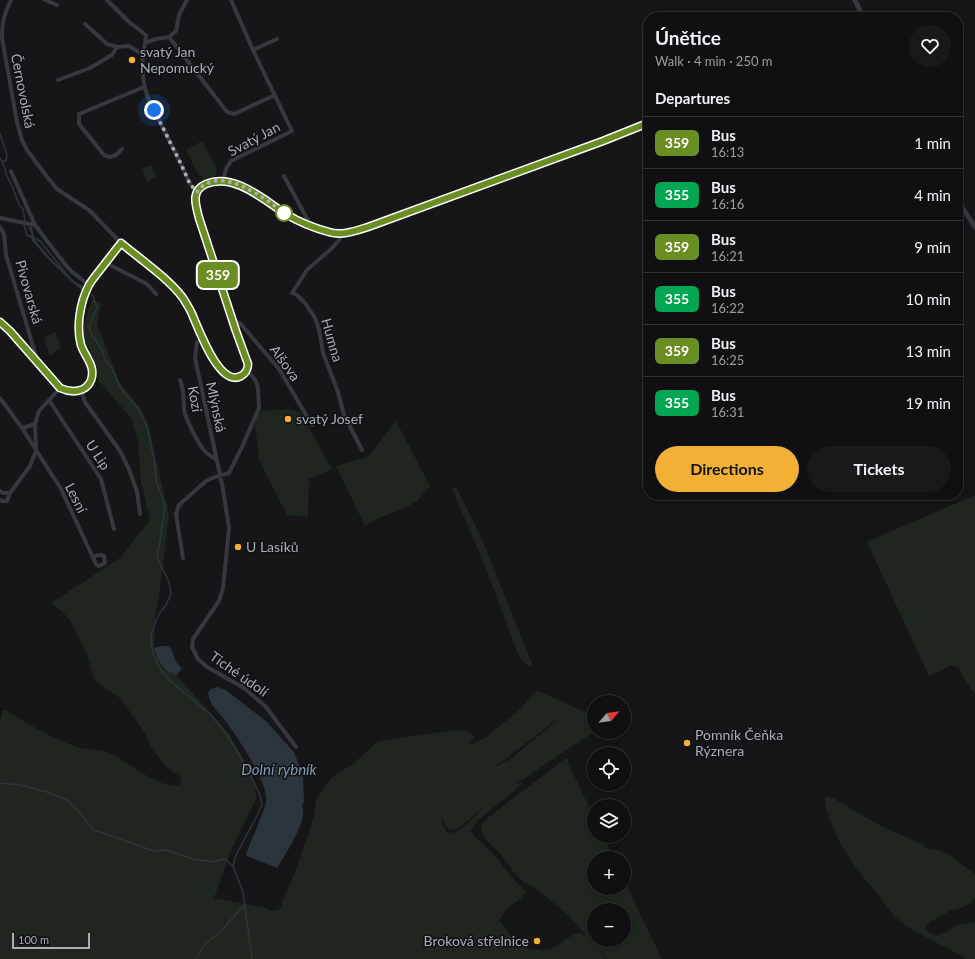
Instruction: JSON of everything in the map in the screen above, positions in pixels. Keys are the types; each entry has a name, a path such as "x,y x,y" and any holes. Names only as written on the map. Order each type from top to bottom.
{"street":[{"name":"Černovolská","path":"11,0 4,15 2,38 17,122 22,140 27,150 57,189 89,210 121,243"},
{"path":"45,0 57,5"},
{"path":"108,0 129,22 146,35 142,54 144,88 190,184 197,192"},
{"path":"145,43 156,39 169,37 176,31 179,15 187,0"},
{"name":"Svatý Jan","path":"224,181 226,169 231,161 292,131 231,0"},
{"path":"855,0 861,12"},
{"path":"85,24 107,44 117,47 129,46 142,54"},
{"path":"169,37 227,112 234,114 275,95"},
{"path":"253,50 277,39"},
{"path":"58,80 90,68 112,55 117,47"},
{"path":"122,149 110,158 104,155 79,124 79,114 144,88"},
{"path":"0,322 10,331 60,388 66,391 81,390 89,384 92,379 92,368 82,346 78,325 82,305 89,284 121,243 168,283 182,298 191,312 210,355 221,369 229,376 234,378 240,377 248,366 247,362 199,218 195,200 197,192 204,184 216,181 235,183 264,198 287,215 311,226 334,234 341,234 368,227 596,144 643,125"},
{"path":"11,171 34,224 71,271 89,284"},
{"path":"284,176 311,226"},
{"path":"963,209 975,227"},
{"path":"0,218 34,224"},
{"name":"Pivovarská","path":"0,227 4,234 6,255 39,364"},
{"name":"Humna","path":"341,234 340,239 332,248 307,270 292,293 305,303 315,318 319,329 322,353 338,392 344,415 362,450"},
{"path":"106,263 147,284 156,294"},
{"name":"Alšova","path":"233,322 240,323 279,368 312,425"},
{"name":"Mlýnská","path":"197,342 195,358 220,476"},
{"path":"183,558 176,514 179,505 206,481 229,473 259,408 258,388 256,381 246,370"},
{"name":"Kozí","path":"180,380 184,394 184,409 187,419 203,449 217,460"},
{"path":"0,500 7,501 10,493 30,466 36,451 35,424 39,411 60,388"},
{"path":"81,390 84,402 120,451 129,469 137,492 140,514"},
{"name":"Lesní","path":"0,398 22,428 61,489 93,556"},
{"name":"U Lip","path":"49,400 101,479 114,529"},
{"path":"22,428 35,424"},
{"name":"Tiché údolí","path":"220,476 229,528 224,584 219,601 193,639 192,647 198,659 207,667 244,688 258,699 266,707 296,747"},
{"path":"0,491 10,493"}],"shaded area":[{"path":"202,141 216,167 216,175 203,180 201,175 199,176 186,150"},
{"path":"151,165 156,177 147,182 142,169"},
{"path":"92,299 101,304 97,324 120,383 141,409 148,423 169,514 155,617 154,648 162,666 168,672 176,675 227,731 244,759 255,783 256,799 232,848 214,898 266,908 271,911 280,909 309,832 314,815 316,800 332,777 353,764 378,741 455,730 468,732 475,737 467,745 484,739 520,709 534,693 538,691 587,713 587,737 516,784 523,782 477,821 471,831 526,892 520,899 511,905 499,920 517,942 534,950 553,948 576,934 580,933 586,936 562,910 548,898 524,882 513,871 498,851 485,839 481,829 481,826 490,816 562,761 568,759 569,765 587,802 587,843 606,843 610,851 587,851 587,895 631,894 662,959 607,959 601,953 605,959 0,959 0,722 3,710 6,710 40,730 67,743 80,748 99,750 114,755 143,774 164,784 181,784 181,779 179,776 166,767 152,749 143,730 120,698 94,680 87,654 71,622 63,612 51,603 120,558 150,520 141,481 138,442 131,418 98,380 96,366 89,355 85,344 83,331","holes":["561,716 507,762 507,760 488,771","483,808 465,826 456,832 447,833 441,821 443,820 449,830 453,830 458,828"]},
{"path":"56,332 61,347 50,356 44,337"},
{"path":"287,409 300,412 332,469 309,479 308,517 287,515 259,460 255,423 257,416 261,411"},
{"path":"396,421 430,486 417,501 401,510 376,519 365,526 336,466 368,457"},
{"path":"456,487 481,537 533,666 528,666 520,658 516,649 472,535 452,489"},
{"path":"975,495 975,695 958,668 952,665 929,676 867,542"},
{"path":"825,796 833,798 879,825 924,845 925,848 941,851 951,856 975,874 975,899 964,907 949,911 931,921 925,927 928,932 936,936 949,931 956,925 975,922 975,959 967,959 909,928 895,917 854,865 840,843 829,818 825,804"}],"water":[{"path":"28,226 32,227 35,240 50,258 74,281 91,291 89,295 73,283 45,256 32,241"},
{"path":"168,646 172,650 176,662 182,669 176,675 168,672 158,658 154,648"},
{"name":"Dolní rybník","path":"217,687 226,690 267,722 294,752 303,777 304,802 302,805 303,811 300,824 293,840 277,868 247,856 246,854 264,810 266,794 259,774 253,763 226,722 211,703 208,693 211,689"}],"waterway":[{"path":"0,134 7,155 6,160 2,162"},
{"path":"0,158 19,205 23,209 24,225 27,235 40,241 69,277"},
{"path":"89,293 93,296 97,308 89,327 91,333 102,350 105,360 111,367 120,387 140,411 148,430 155,464 156,481 165,506 157,557 169,582 171,594 166,605 159,614 151,636 152,649 155,658 159,667 170,681 210,714 221,727 248,770 260,795 262,804 259,812 236,855 233,866 243,892 252,959"},
{"path":"0,783 20,785 47,792 69,801 94,830 154,851 167,850 193,859 213,862 224,859 233,866"},
{"path":"196,959 204,945 221,931 245,904"}],"bus line":[{"name":"359","path":"0,322 10,331 60,388 66,391 81,390 85,388 92,379 92,368 84,353 78,325 82,305 89,284 121,243 168,283 182,298 191,312 213,360 227,375 236,378 246,372 248,364 199,218 195,196 204,184 216,181 235,183 264,198 287,215 328,232 341,234 368,227 643,125"}],"place":[{"name":"svatý Jan Nepomucký","path":"132,60"},
{"name":"svatý Josef","path":"288,419"},
{"name":"U Lasíků","path":"238,547"},
{"name":"Pomník Čeňka Rýznera","path":"687,743"},
{"name":"Broková střelnice","path":"537,941"}],"route":[{"path":"154,110 190,184 197,192 204,184 211,182 216,181 235,183 264,198 287,215 284,213"}]}
